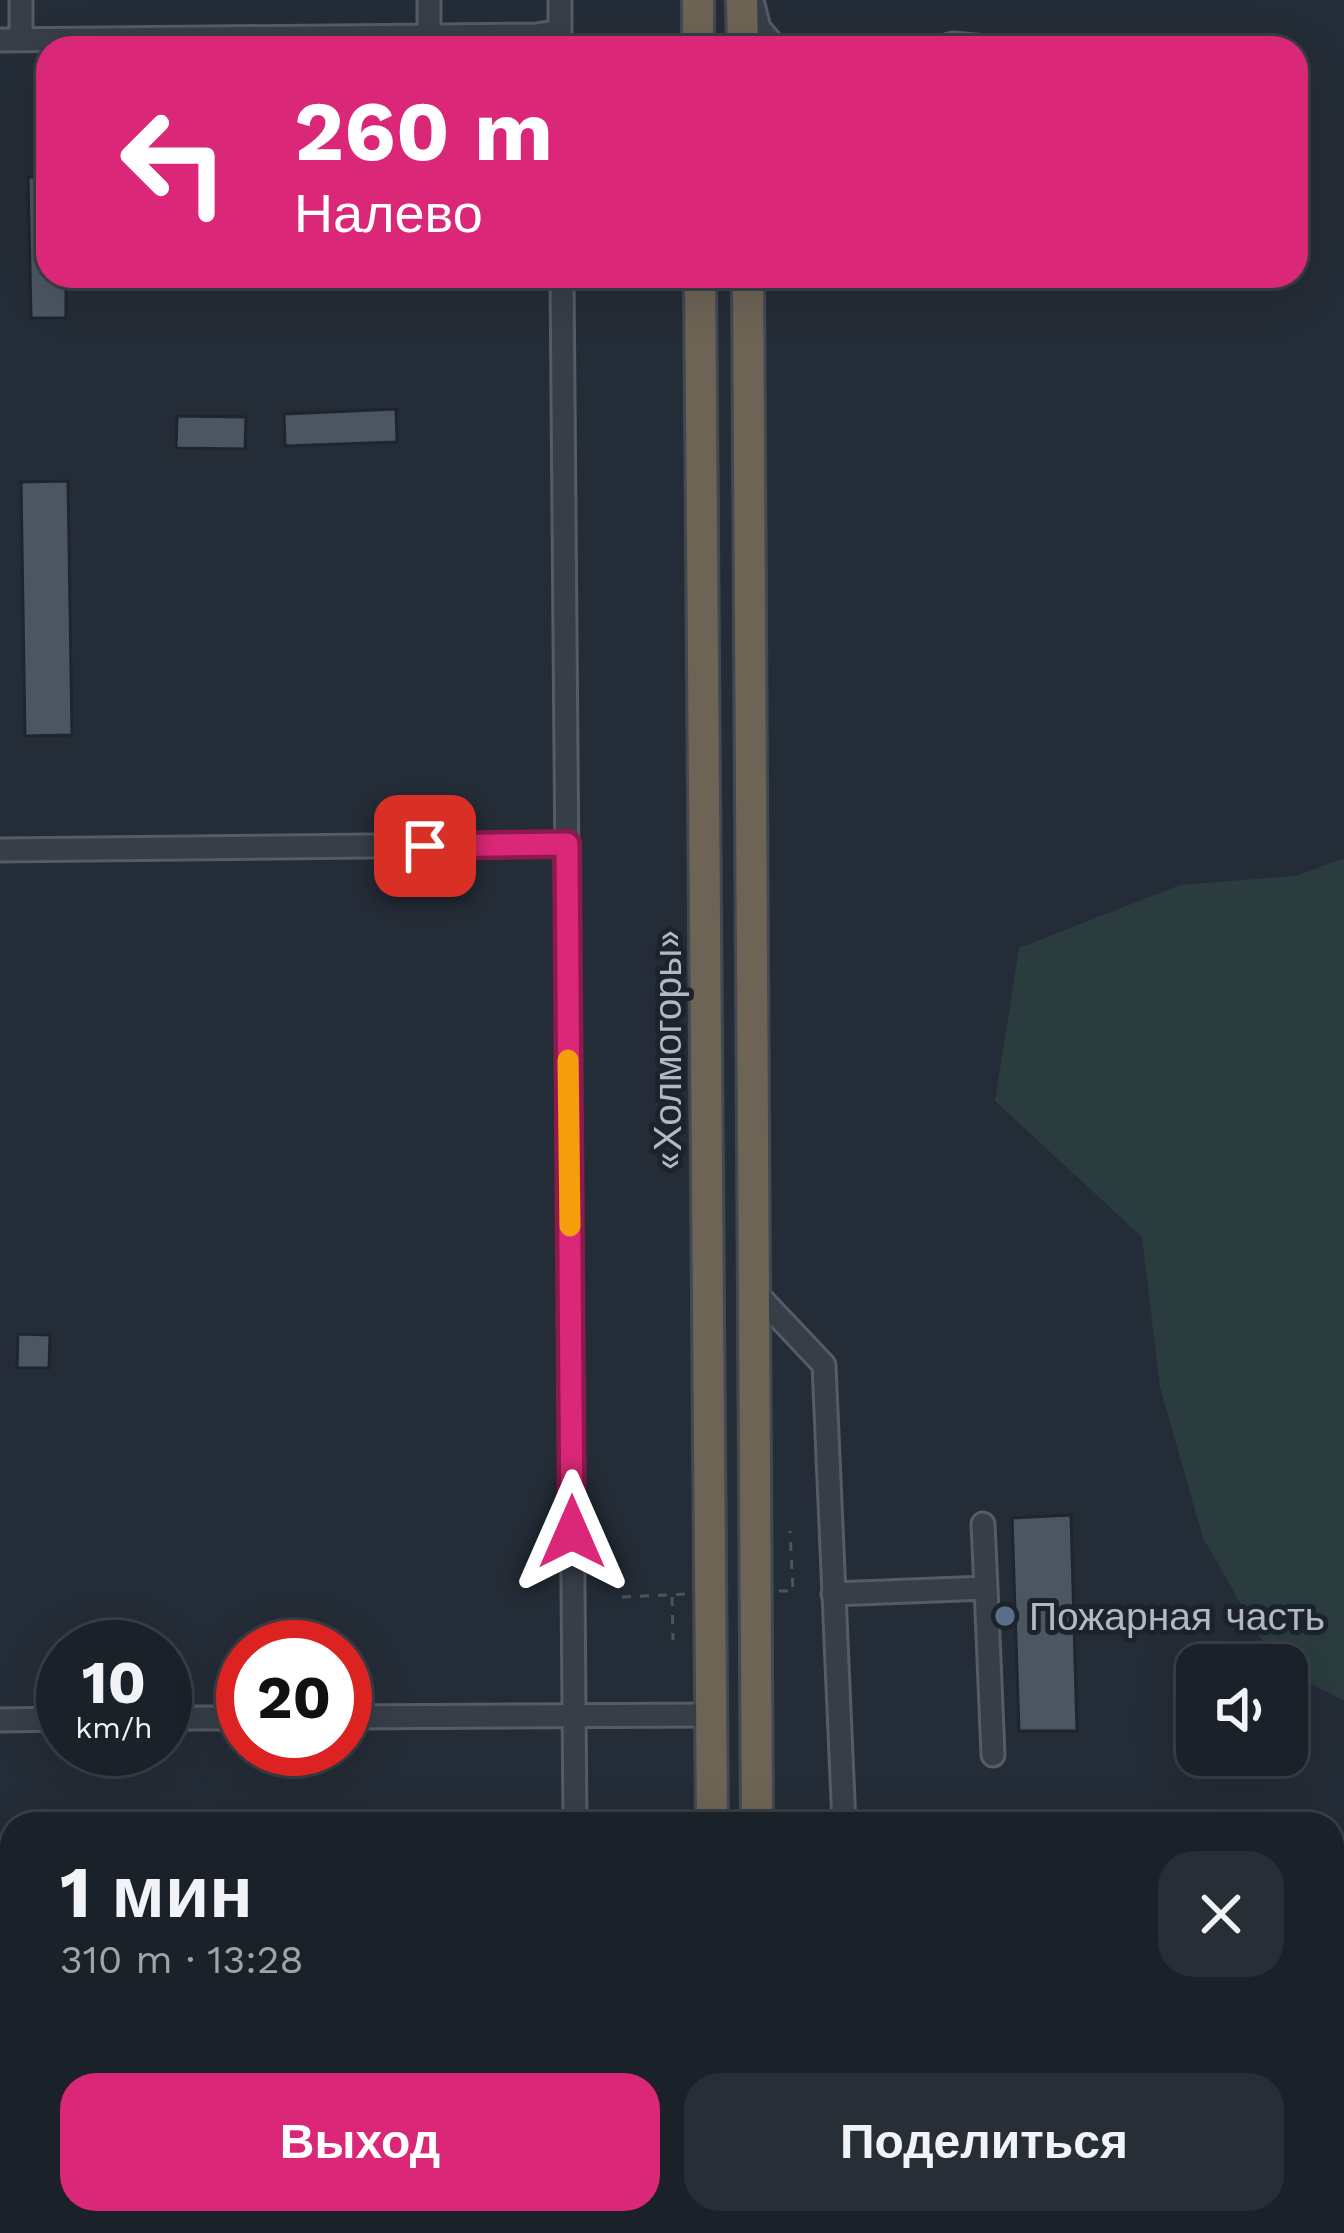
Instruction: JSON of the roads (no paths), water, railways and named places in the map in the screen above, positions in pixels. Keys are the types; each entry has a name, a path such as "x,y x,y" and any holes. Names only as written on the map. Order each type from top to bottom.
{"highway":[{"path":"698,0 698,36"},
{"path":"742,0 743,36"},
{"name":"«Холмогоры»","path":"700,288 712,1812"},
{"path":"748,288 758,1812"},
{"path":"709,1292 754,1291"}],"lane":[{"path":"10,40 21,0"},
{"path":"429,0 429,36 546,36"},
{"path":"560,0 560,36"},
{"path":"752,0 766,36"},
{"path":"562,288 575,1812"},
{"path":"0,850 567,844"},
{"path":"754,1291 824,1365 843,1812"},
{"path":"983,1524 993,1754"},
{"path":"833,1594 986,1588"},
{"path":"372,1717 711,1715"},
{"path":"0,1720 36,1719"}],"place":[{"name":"Пожарная часть","path":"1005,1616"}]}
